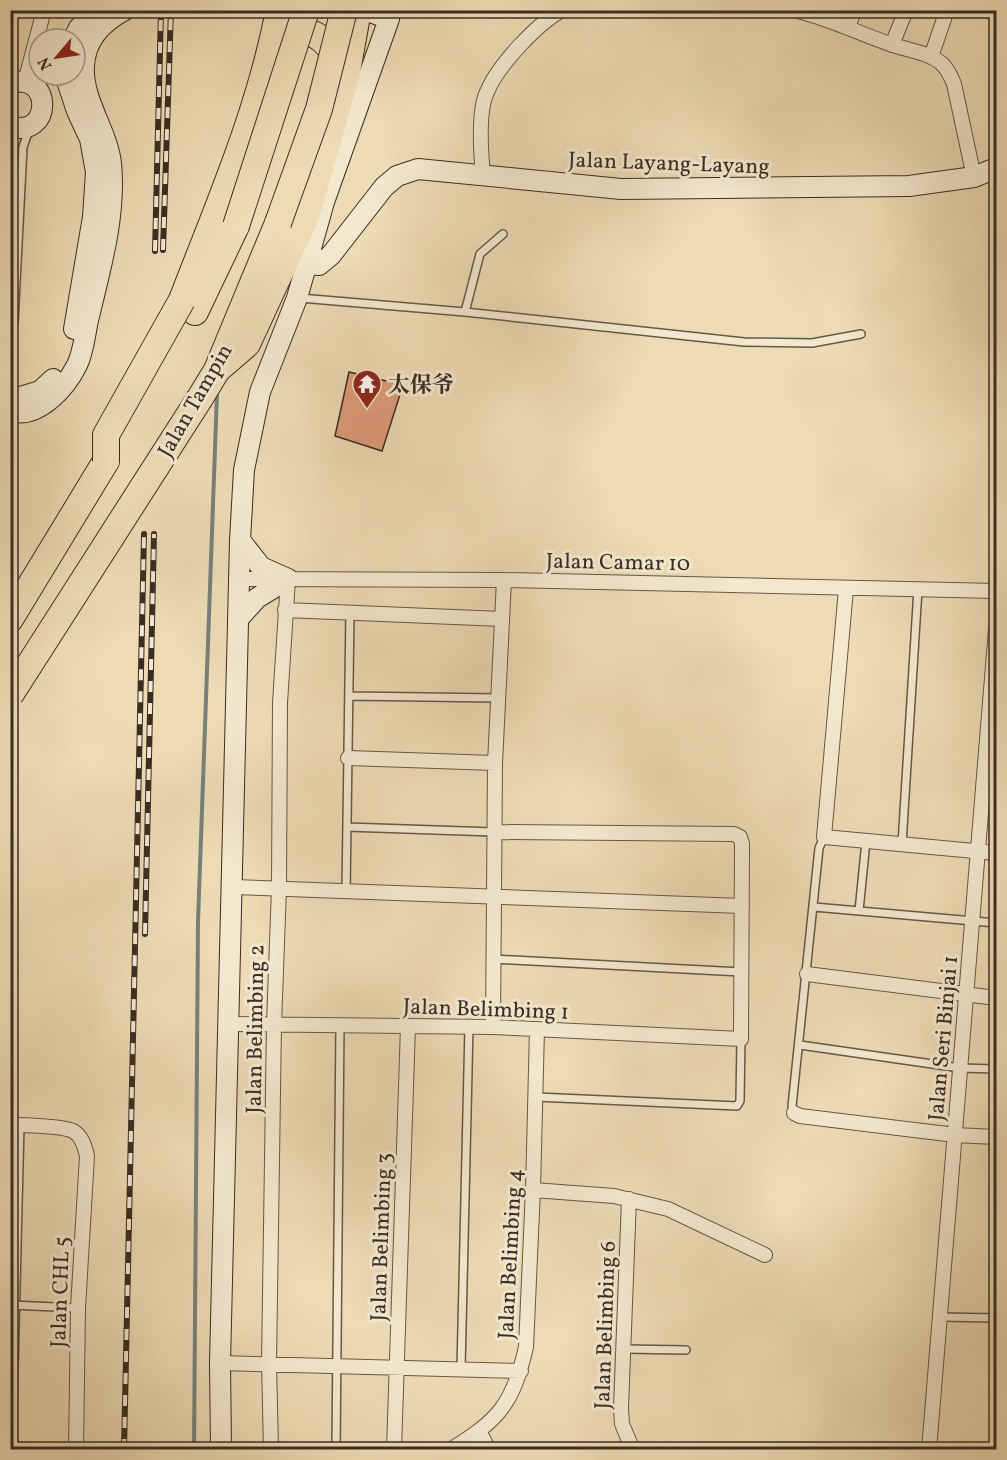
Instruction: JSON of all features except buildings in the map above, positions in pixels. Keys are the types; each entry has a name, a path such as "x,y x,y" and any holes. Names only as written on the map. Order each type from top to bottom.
{"highway":[{"path":"266,10 272,47"},
{"path":"10,619 105,461 106,435 188,306 256,102 272,47 279,10"},
{"name":"Jalan Tampin","path":"188,306 236,226 306,10"},
{"name":"Jalan Tampin","path":"10,694 217,369 278,223 319,109 344,10"},
{"path":"217,369 247,345 307,214 346,77 358,10"},
{"path":"272,47 293,34 309,33 324,41 337,58 346,77"}],"street":[{"path":"16,129 42,114 42,98 39,91 18,83 44,10"},
{"path":"79,27 99,10"},
{"path":"10,411 34,410 66,383 78,363 105,251 112,193 110,161 105,136 87,89 84,64 96,30 125,10"},
{"path":"221,1449 220,1362 240,540 244,470 260,392 297,298 324,202 390,15 365,10"},
{"path":"483,175 480,153 486,93 496,75 520,46 548,18 562,10"},
{"path":"793,10 810,12 892,45 931,57 942,64 954,84 974,177"},
{"path":"848,28 854,10"},
{"path":"892,45 906,10"},
{"path":"931,57 947,10"},
{"path":"986,10 996,14"},
{"path":"10,400 40,392 48,385 64,366 72,343 93,218 96,172 90,139 68,87"},
{"name":"Jalan Layang-Layang","path":"308,264 319,265 331,255 384,187 397,176 418,169 621,189 875,188 974,177 996,168"},
{"path":"240,540 261,567 288,579"},
{"name":"Jalan Camar 10","path":"239,579 504,580 996,591"},
{"path":"238,619 257,598 288,579"},
{"name":"Jalan Belimbing 2","path":"271,1449 269,1362 274,1024 279,888 279,703 288,579"},
{"path":"493,1027 495,763 504,580"},
{"path":"846,589 824,837 996,852"},
{"path":"285,610 502,619"},
{"name":"Jalan Seri Binjai 1","path":"929,1449 996,629"},
{"path":"348,759 495,763"},
{"path":"494,832 734,834 740,837 742,844 741,1038"},
{"path":"232,887 742,906"},
{"path":"807,974 996,998"},
{"name":"Jalan Belimbing 1","path":"229,1024 493,1027 741,1038"},
{"name":"Jalan Belimbing 3","path":"394,1449 408,1026"},
{"name":"Jalan Belimbing 4","path":"450,1449 479,1431 501,1412 521,1371 526,1347 534,1190 537,1029"},
{"path":"794,1113 800,1116 955,1135 996,1137"},
{"name":"Jalan CHL 5","path":"15,1125 73,1131 84,1145 87,1156 78,1308 76,1449"},
{"path":"534,1190 614,1196 668,1209 765,1255"},
{"name":"Jalan Belimbing 6","path":"628,1199 621,1408 622,1424 633,1449"},
{"path":"220,1362 521,1371"},
{"path":"479,1431 489,1449"}],"lane":[{"path":"10,328 14,322 23,147 16,129"},
{"path":"465,312 480,254 503,234"},
{"path":"297,298 465,312 744,342 812,343 861,334"},
{"path":"902,844 918,589"},
{"path":"346,891 350,613"},
{"path":"349,696 498,698"},
{"path":"347,827 494,832"},
{"path":"794,1113 792,1106 819,848 824,837"},
{"path":"859,911 866,841"},
{"path":"814,908 996,923"},
{"path":"493,959 741,972"},
{"path":"336,1449 340,1025"},
{"path":"461,1369 469,1027"},
{"path":"537,1097 737,1106 740,1101 741,1038"},
{"path":"800,1045 960,1068 996,1070"},
{"path":"12,1449 15,1125"},
{"path":"12,1305 78,1308"},
{"path":"940,1317 996,1318"},
{"path":"623,1349 686,1350"}],"waterway":[{"path":"194,1450 198,921 217,393"}],"railway":[{"path":"155,251 161,10"},
{"path":"163,250 171,10"},
{"path":"124,1450 144,534"},
{"path":"145,934 154,534"}],"place":[{"name":"太保爷","path":"367,410"}]}
